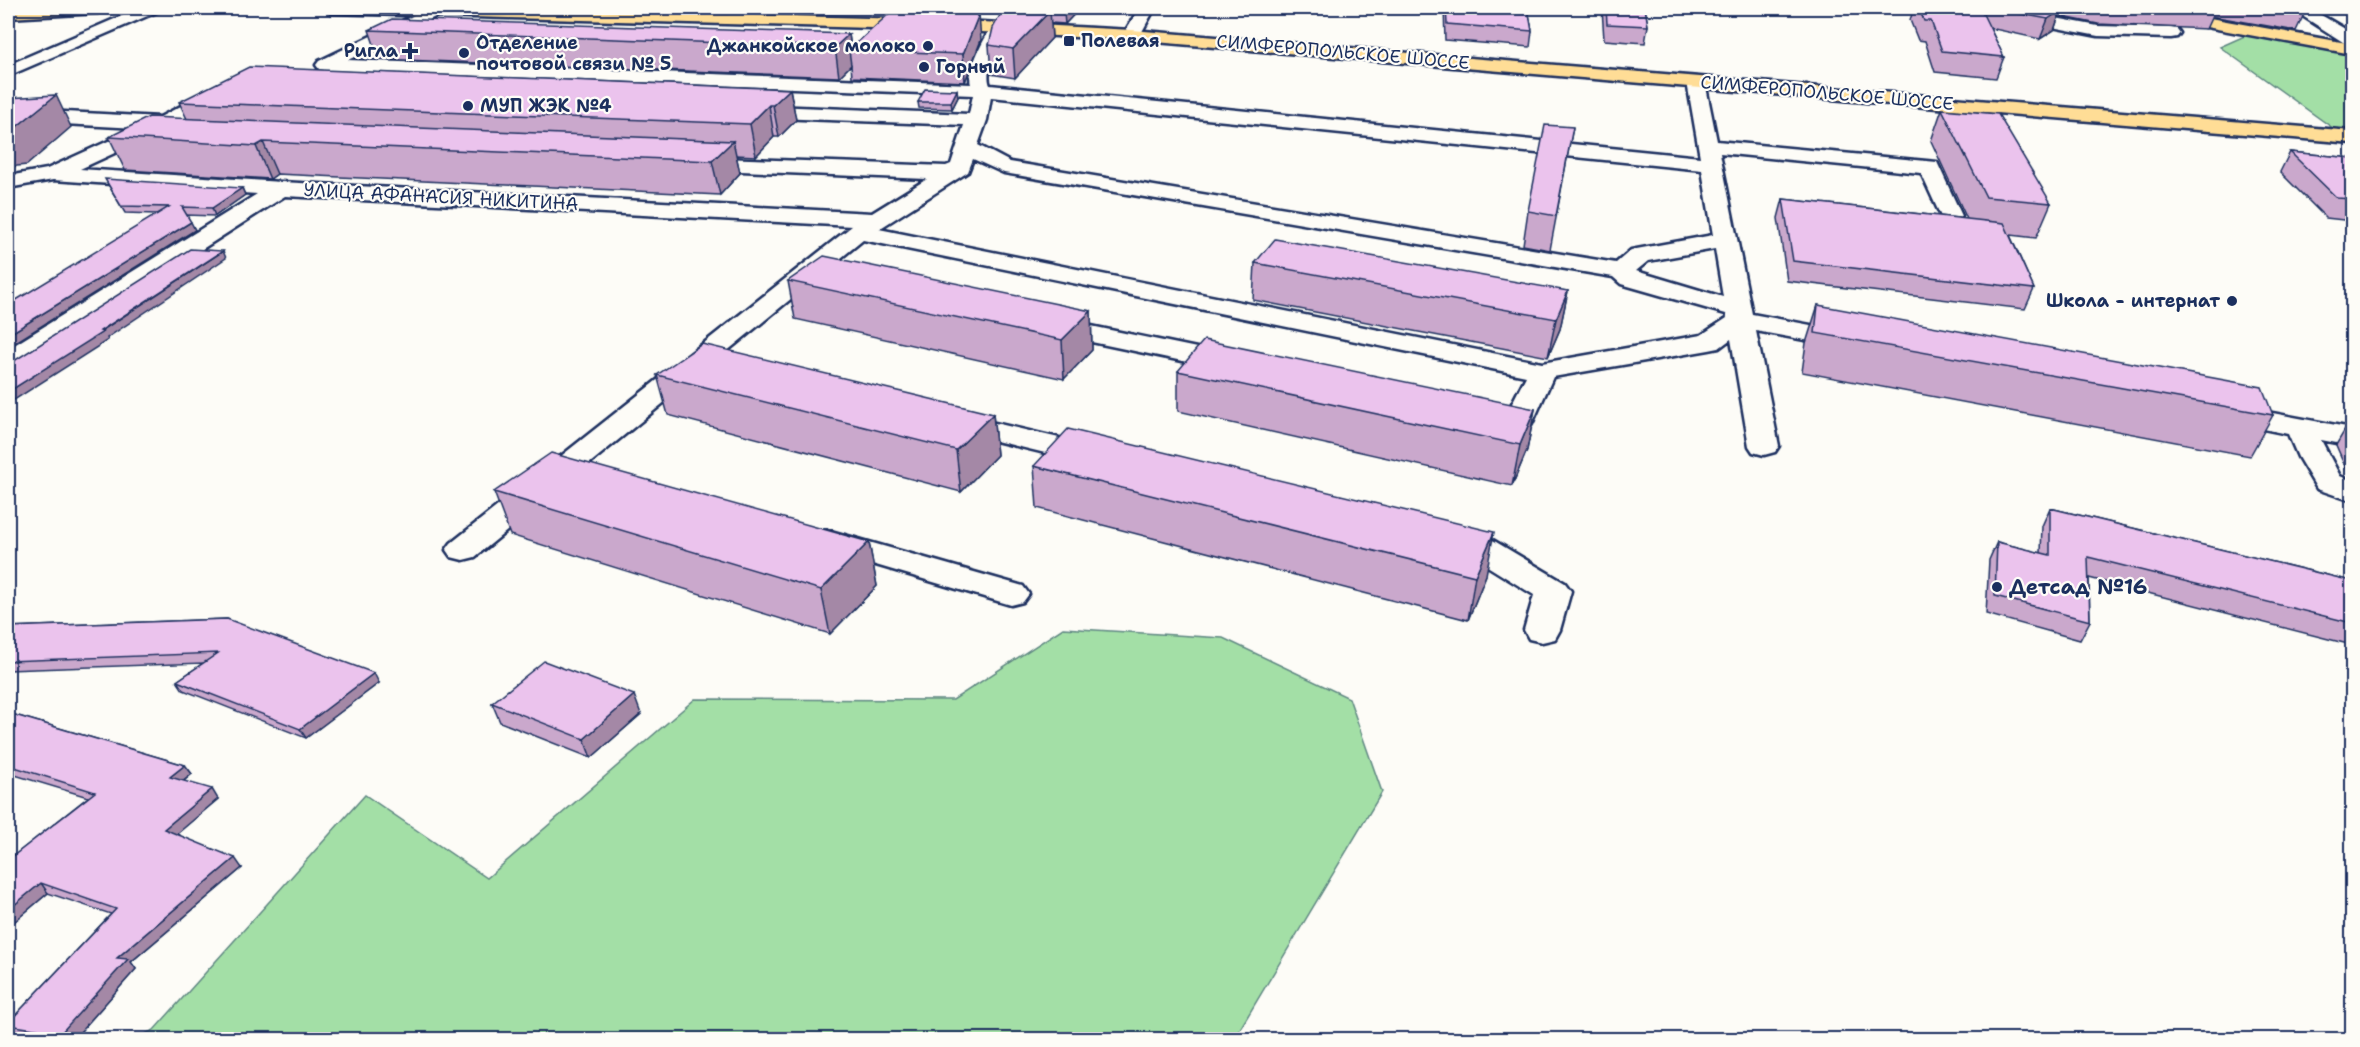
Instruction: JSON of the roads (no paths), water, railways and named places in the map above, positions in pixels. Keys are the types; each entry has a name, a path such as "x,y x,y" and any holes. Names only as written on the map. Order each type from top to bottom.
{"main road":[{"path":"8,13 98,8"},
{"name":"СИМФЕРОПОЛЬСКОЕ ШОССЕ","path":"331,8 738,13 1132,35 2352,137"},
{"path":"2131,8 2149,9 2352,50"}],"street":[{"path":"8,71 153,8"},
{"path":"950,25 964,8"},
{"path":"1132,35 1148,8"},
{"path":"1980,8 2098,31 2171,33"},
{"path":"2298,8 2352,40"},
{"path":"304,74 435,11"},
{"path":"463,550 867,226 960,167 976,120 983,90 978,79 980,70 999,27"},
{"path":"325,65 983,90 1711,156 1929,167 1952,216"},
{"path":"53,174 164,123 242,82"},
{"path":"1696,82 1764,446"},
{"path":"726,110 976,120"},
{"path":"8,114 164,123"},
{"path":"130,139 177,141"},
{"path":"967,148 1004,167 1621,271 1630,279 1740,314 1881,347"},
{"path":"677,162 950,173"},
{"name":"УЛИЦА АФАНАСИЯ НИКИТИНА","path":"8,182 53,174 867,226 1542,371"},
{"path":"8,361 281,189"},
{"path":"1621,271 1640,255 1726,240"},
{"path":"807,273 842,281"},
{"path":"1470,414 1517,424 1542,371 1709,342 1740,314"},
{"path":"1028,320 1261,370"},
{"path":"697,362 732,370"},
{"path":"2196,408 2352,437"},
{"path":"930,417 1117,461"},
{"path":"2301,428 2313,457 2328,482 2352,492"},
{"path":"569,464 603,474"},
{"path":"796,531 1011,594"},
{"path":"1420,532 1479,546 1553,591 1542,630"}],"place":[{"name":"Полевая","path":"1069,41"},
{"name":"Джанкойское молоко","path":"928,46"},
{"name":"Ригла","path":"410,51"},
{"name":"Отделение почтовой связи № 5","path":"464,53"},
{"name":"Горный","path":"924,67"},
{"name":"МУП ЖЭК №4","path":"468,106"},
{"name":"Школа - интернат","path":"2232,301"},
{"name":"Детсад №16","path":"1997,587"}]}
